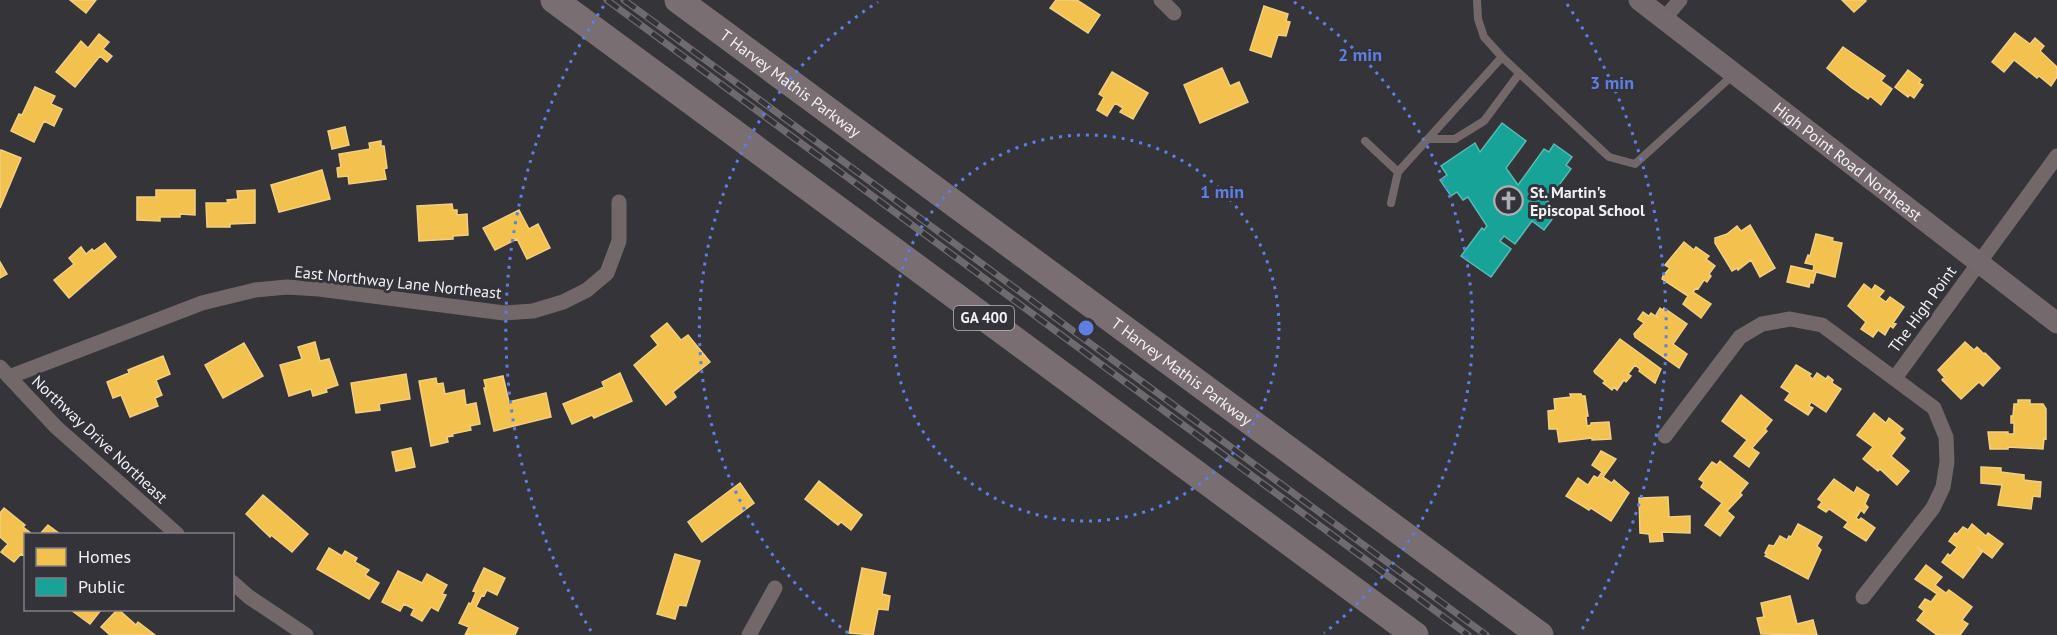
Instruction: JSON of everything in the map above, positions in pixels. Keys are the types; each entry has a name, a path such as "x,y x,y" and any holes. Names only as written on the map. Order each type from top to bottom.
{"highway":[{"name":"GA 400","path":"554,0 1415,635"},
{"name":"T Harvey Mathis Parkway","path":"678,0 1540,635"}],"street":[{"path":"1161,0 1174,13"},
{"name":"High Point Road Northeast","path":"1639,0 2057,323"},
{"path":"1664,19 1680,0"},
{"name":"The High Point","path":"1895,378 2057,156"},
{"name":"East Northway Lane Northeast","path":"5,372 202,303 255,290 287,287 319,288 504,313 533,311 563,302 587,290 607,273 619,241 619,202"},
{"path":"1665,436 1740,337 1762,324 1790,319 1822,325 1934,408 1946,437 1947,462 1943,487 1932,508 1863,597"},
{"name":"Northway Drive Northeast","path":"5,372 56,427 176,533"},
{"path":"234,584 249,597 306,635"},
{"path":"749,635 775,588"}],"lane":[{"path":"1477,0 1478,19 1484,37 1519,74 1609,157 1635,164 1734,74"},
{"path":"1391,203 1398,172 1502,57"},
{"path":"1428,139 1455,139 1484,121 1519,74"},
{"path":"1365,141 1398,172"}],"building: Homes":[{"path":"70,0 96,0 86,13"},
{"path":"1056,0 1077,0 1100,15 1088,33 1050,8"},
{"path":"1842,0 1865,0 1866,1 1854,12"},
{"path":"1264,6 1288,14 1286,21 1290,22 1286,36 1278,35 1271,57 1250,50"},
{"path":"2015,33 2030,44 2035,38 2044,46 2040,51 2057,67 2057,77 2051,86 2014,60 2004,72 1992,62"},
{"path":"99,34 109,42 103,49 112,56 107,62 100,56 75,87 56,72 81,41 88,48"},
{"path":"1843,47 1885,76 1881,81 1892,89 1881,105 1870,96 1868,99 1827,68"},
{"path":"1222,68 1230,86 1239,82 1248,102 1200,123 1184,85"},
{"path":"1908,70 1921,80 1919,83 1923,85 1914,98 1910,95 1908,97 1895,87"},
{"path":"1112,72 1148,93 1133,119 1120,112 1123,108 1115,103 1107,116 1097,110 1104,97 1099,94"},
{"path":"35,87 55,96 51,104 62,109 54,126 44,121 34,142 11,131 19,114 22,115"},
{"path":"345,127 349,145 332,149 328,131"},
{"path":"381,141 381,146 384,146 387,168 384,169 386,179 349,184 348,176 338,177 337,168 341,167 339,154 370,149 369,143"},
{"path":"1,150 21,158 0,208 0,152"},
{"path":"322,170 330,199 279,212 271,185"},
{"path":"156,190 195,190 195,215 180,214 180,217 160,217 160,221 137,220 137,197 156,197"},
{"path":"255,190 255,223 230,224 230,227 207,227 206,203 228,203 227,200 238,199 237,191"},
{"path":"452,204 453,210 457,210 457,215 467,214 468,235 453,236 453,239 419,241 417,206"},
{"path":"519,210 529,229 538,224 550,248 527,259 517,239 495,250 483,228"},
{"path":"1750,225 1775,268 1760,277 1751,260 1738,270 1737,268 1732,271 1715,243 1715,238 1727,234 1737,226 1741,231"},
{"path":"1816,234 1842,243 1835,277 1816,272 1813,283 1810,282 1809,287 1787,282 1791,266 1813,271 1814,265 1805,263 1808,255 1810,256"},
{"path":"1684,242 1694,250 1696,247 1709,256 1706,259 1715,266 1707,282 1704,280 1693,292 1711,304 1701,318 1683,304 1688,296 1662,279 1670,268 1665,265"},
{"path":"105,243 116,257 69,298 54,280 74,264 69,258 81,247 86,254"},
{"path":"0,262 7,274 0,278"},
{"path":"1864,284 1872,290 1875,285 1884,291 1879,297 1886,302 1890,297 1904,307 1893,323 1896,324 1893,328 1890,326 1885,335 1878,330 1873,337 1861,329 1866,322 1848,306"},
{"path":"1660,308 1663,310 1664,308 1687,324 1673,344 1687,354 1679,368 1634,334 1644,323 1638,319 1643,312 1657,317"},
{"path":"667,323 681,340 688,335 710,362 673,392 676,397 666,405 634,365 658,345 651,336"},
{"path":"1620,339 1661,369 1655,383 1635,365 1628,374 1631,376 1626,382 1624,380 1617,390 1614,387 1612,390 1595,373 1594,371"},
{"path":"315,342 320,361 329,359 338,385 326,389 327,392 313,396 311,389 289,396 280,365 302,359 298,347"},
{"path":"1965,342 1974,350 1977,347 2000,368 1983,386 1979,382 1961,399 1942,380 1945,376 1938,370"},
{"path":"244,343 263,376 223,398 205,365"},
{"path":"163,356 170,374 156,380 162,395 155,398 158,406 130,417 121,395 113,398 107,382 129,373 128,370"},
{"path":"1796,365 1811,374 1809,376 1813,379 1817,373 1826,379 1828,376 1833,380 1832,383 1841,389 1826,412 1811,402 1809,406 1813,408 1808,415 1785,400 1790,393 1781,387"},
{"path":"620,373 632,401 594,418 592,415 572,424 563,404 604,387 602,382"},
{"path":"406,374 410,399 379,404 380,410 356,413 351,383"},
{"path":"503,376 509,402 546,393 551,417 494,431 484,380"},
{"path":"436,378 437,384 443,383 445,394 464,390 466,405 476,403 480,424 470,426 471,430 452,434 453,436 447,437 448,442 431,446 419,381"},
{"path":"1570,394 1585,396 1587,426 1591,423 1609,422 1611,439 1592,440 1592,438 1559,442 1557,429 1549,429 1548,411 1555,410 1554,399 1571,397"},
{"path":"1741,395 1772,420 1765,429 1767,431 1752,448 1759,453 1749,467 1734,456 1747,440 1722,421"},
{"path":"2018,400 2030,400 2030,404 2043,404 2046,409 2046,439 2044,438 2043,449 2008,447 2008,449 1990,449 1988,432 2014,434 2014,423 2011,423 2011,416 2013,416 2014,404 2018,404"},
{"path":"1874,413 1886,423 1889,418 1903,429 1899,433 1905,438 1891,456 1909,471 1897,485 1880,469 1878,471 1863,459 1873,447 1857,435"},
{"path":"411,448 415,467 396,471 392,452"},
{"path":"1601,451 1616,459 1603,477 1612,483 1614,480 1629,493 1611,521 1566,496 1578,478 1588,485 1594,476 1598,478 1602,472 1592,465"},
{"path":"1720,461 1748,483 1740,493 1742,495 1727,511 1734,517 1720,536 1705,525 1722,503 1701,487 1704,482 1699,479 1712,462 1717,465"},
{"path":"1981,467 2001,468 2001,472 2024,475 2024,480 2041,482 2040,497 2033,496 2031,509 1998,505 2002,485 1981,483"},
{"path":"1834,479 1854,493 1857,487 1869,495 1865,504 1868,507 1864,513 1861,510 1856,518 1859,520 1861,518 1875,528 1866,541 1844,527 1848,522 1829,509 1826,512 1818,507 1822,502 1818,499"},
{"path":"819,481 862,515 851,530 841,522 838,525 805,499"},
{"path":"740,483 754,503 702,542 688,522"},
{"path":"263,495 308,534 292,552 271,535 270,537 246,514"},
{"path":"1668,497 1669,517 1690,516 1690,533 1662,532 1663,541 1650,542 1649,534 1640,533 1639,498"},
{"path":"4,508 25,525 23,527 31,533 24,533 24,556 21,554 14,562 1,552 8,544 0,537 0,513"},
{"path":"1798,524 1822,537 1817,546 1821,550 1808,579 1765,556 1769,545 1774,546 1780,536 1787,540"},
{"path":"1972,524 1986,536 1988,533 2003,544 1992,558 1977,547 1982,552 1963,578 1942,562 1957,547 1949,541 1955,533 1957,534 1963,527 1968,530"},
{"path":"48,525 59,533 41,533"},
{"path":"329,548 342,556 345,551 357,558 355,562 369,570 365,575 379,583 369,599 317,569"},
{"path":"675,554 700,561 686,606 679,605 675,619 657,614"},
{"path":"1926,565 1942,577 1935,585 1946,593 1949,590 1972,607 1962,620 1968,624 1960,635 1937,635 1917,620 1924,611 1919,607 1925,599 1931,602 1937,594 1915,579"},
{"path":"484,568 505,578 497,595 487,590 476,607 518,628 515,635 465,635 469,627 459,623 469,603 471,604 476,592 473,591"},
{"path":"862,568 886,573 882,594 890,596 888,610 878,609 873,635 849,633"},
{"path":"398,571 422,583 427,574 447,585 442,594 446,595 438,611 431,607 422,621 411,615 414,609 404,604 400,611 382,602"},
{"path":"1790,596 1797,624 1813,620 1817,635 1761,634 1757,618 1764,617 1761,603"},
{"path":"72,611 100,611 90,624"},
{"path":"116,611 120,611 136,625 138,622 155,635 110,635 101,627"}],"building: Public":[{"name":"St. Martin's Episcopal School","path":"1502,123 1526,141 1506,168 1518,185 1544,149 1549,152 1554,144 1572,157 1566,165 1571,169 1547,201 1559,210 1544,230 1532,221 1515,244 1504,236 1500,241 1511,249 1491,277 1461,256 1482,228 1484,230 1487,226 1468,197 1463,200 1457,192 1451,196 1440,180 1447,175 1441,166 1475,143 1480,152"}],"railway":[{"path":"607,0 1468,635"},
{"path":"624,0 1486,635"}],"place":[{"name":"St. Martin's Episcopal School","path":"1509,201"}]}
